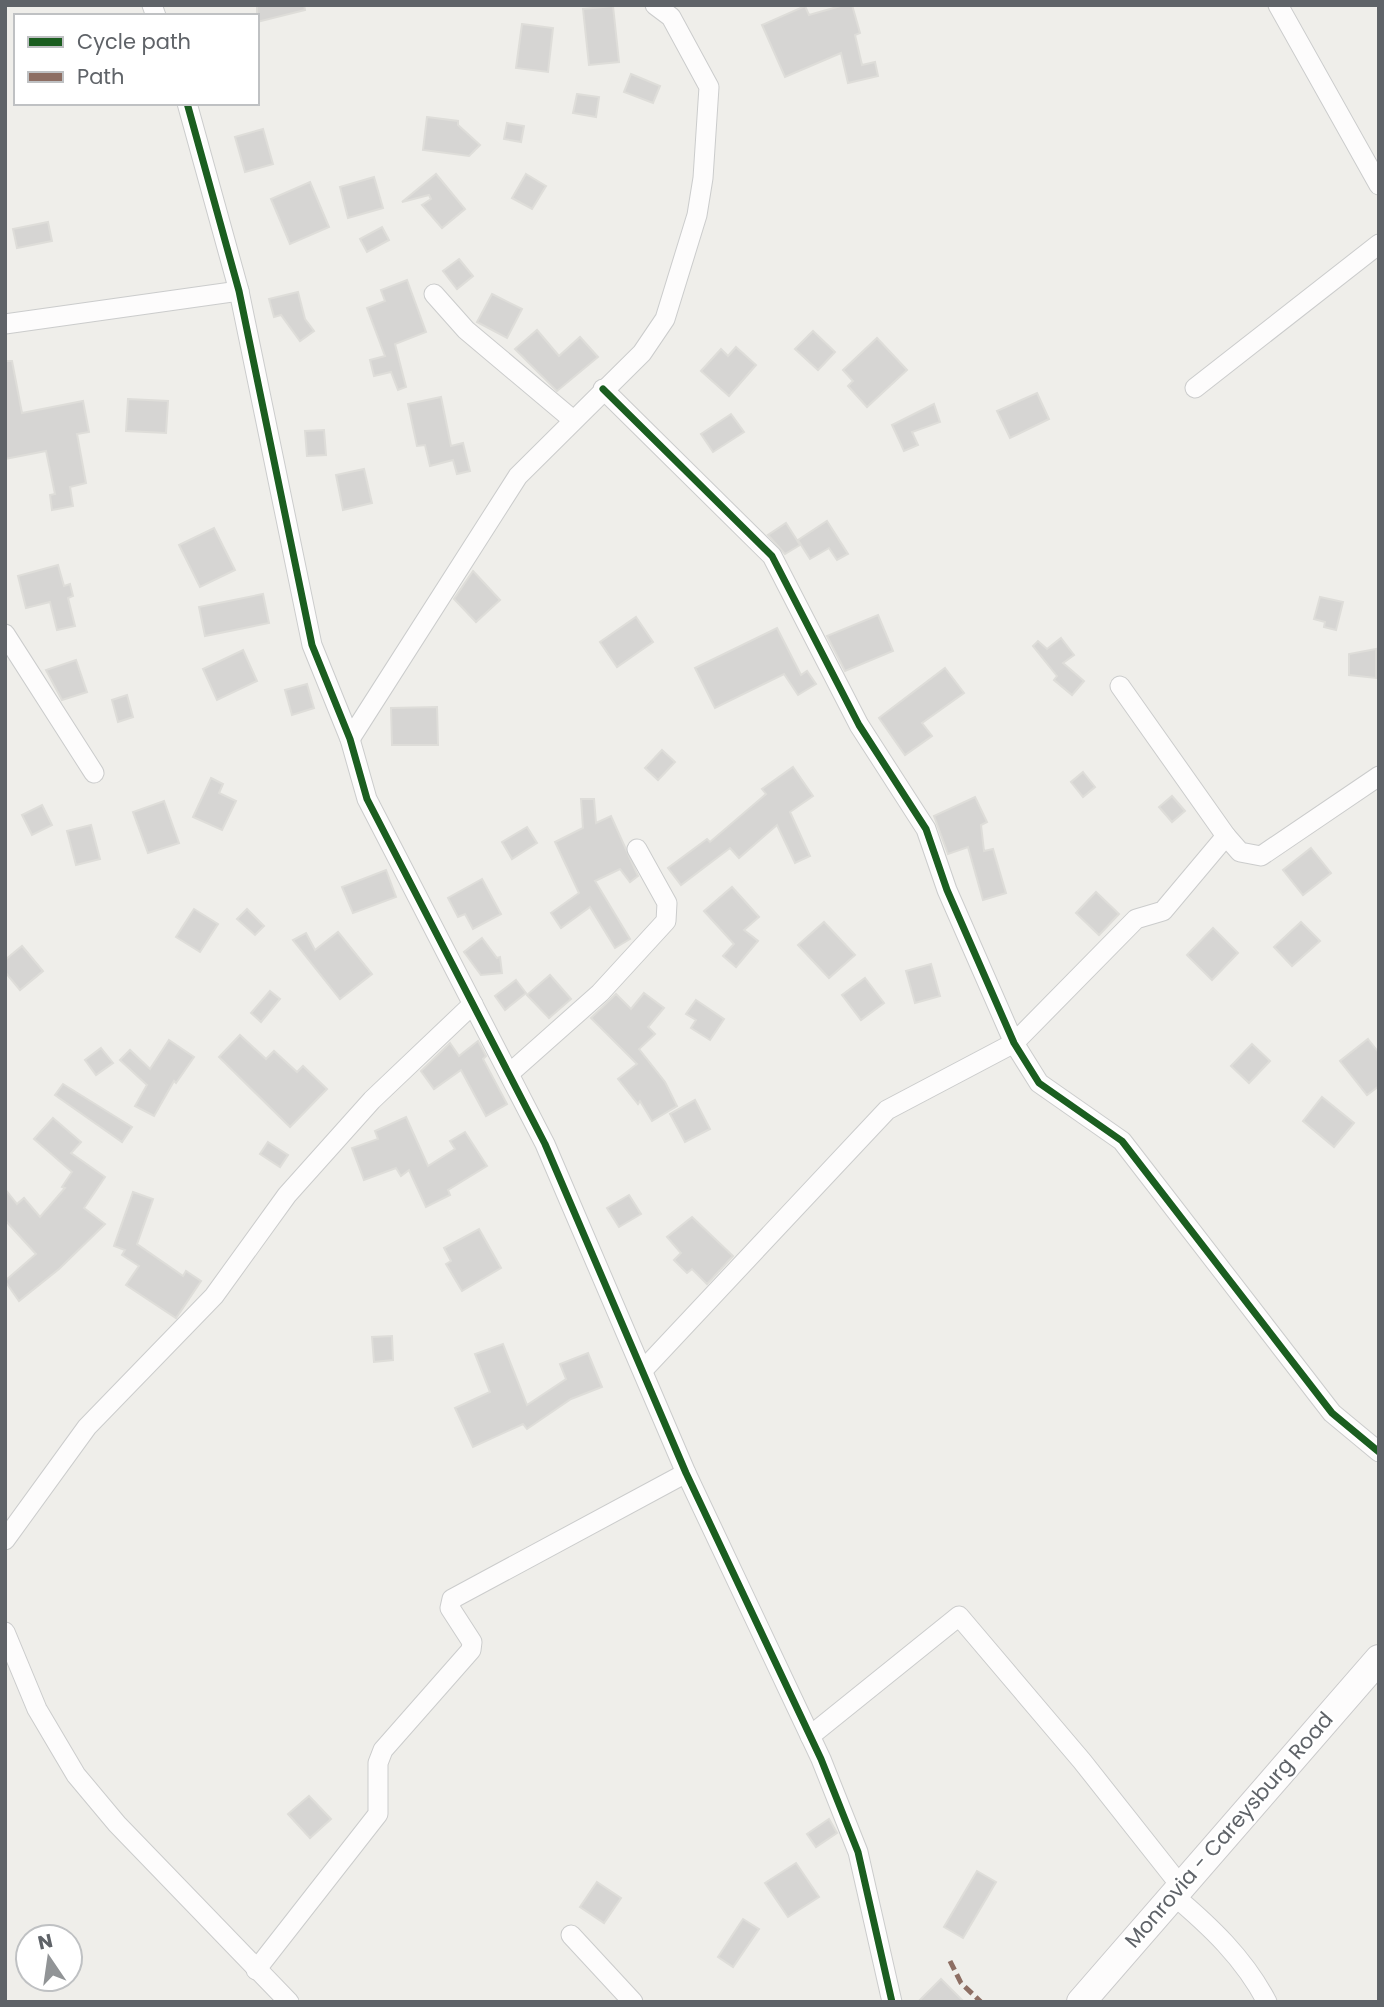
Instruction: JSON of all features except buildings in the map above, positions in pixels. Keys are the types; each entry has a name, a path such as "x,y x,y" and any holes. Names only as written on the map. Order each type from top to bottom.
{"main road":[{"name":"Monrovia - Careysburg Road","path":"1081,2002 1379,1659"}],"street":[{"path":"350,739 518,476 642,353 666,319 697,215 704,178 709,87 671,17 655,5"},
{"path":"1278,5 1379,185"},
{"path":"188,105 239,291 312,645 350,739 366,799 545,1144 686,1472 810,1736 858,1852 892,2002"},
{"path":"1195,388 1379,244"},
{"path":"5,324 239,291"},
{"path":"435,294 466,330 573,420"},
{"path":"603,389 772,556 859,725 926,829 947,890 1014,1043 1039,1083 1122,1141 1332,1413 1379,1452"},
{"path":"5,634 94,773"},
{"path":"1120,686 1240,852 1261,856 1379,776"},
{"path":"644,1369 887,1110 1014,1043 1136,919 1163,911 1226,836"},
{"path":"510,1073 600,993 666,922 667,903 638,849"},
{"path":"5,1540 87,1427 214,1296 287,1195 372,1100 473,1004"},
{"path":"259,2002 262,1977 378,1815 378,1763 383,1750 471,1650 472,1642 450,1608 452,1600 686,1472"},
{"path":"810,1736 959,1616 1082,1761 1176,1890 1251,1971 1267,2002"},
{"path":"5,1632 37,1709 76,1775 117,1824 289,2002"},
{"path":"571,1935 633,2002"}],"marked path":[{"path":"950,1961 961,1983 981,2002"}],"cycle path":[{"path":"188,105 239,291 312,645 350,739 367,799 545,1144 686,1473 821,1759 858,1852 892,2002"},
{"path":"603,389 772,556 859,725 926,829 947,890 1014,1043 1039,1083 1122,1141 1332,1413 1379,1452"}]}
